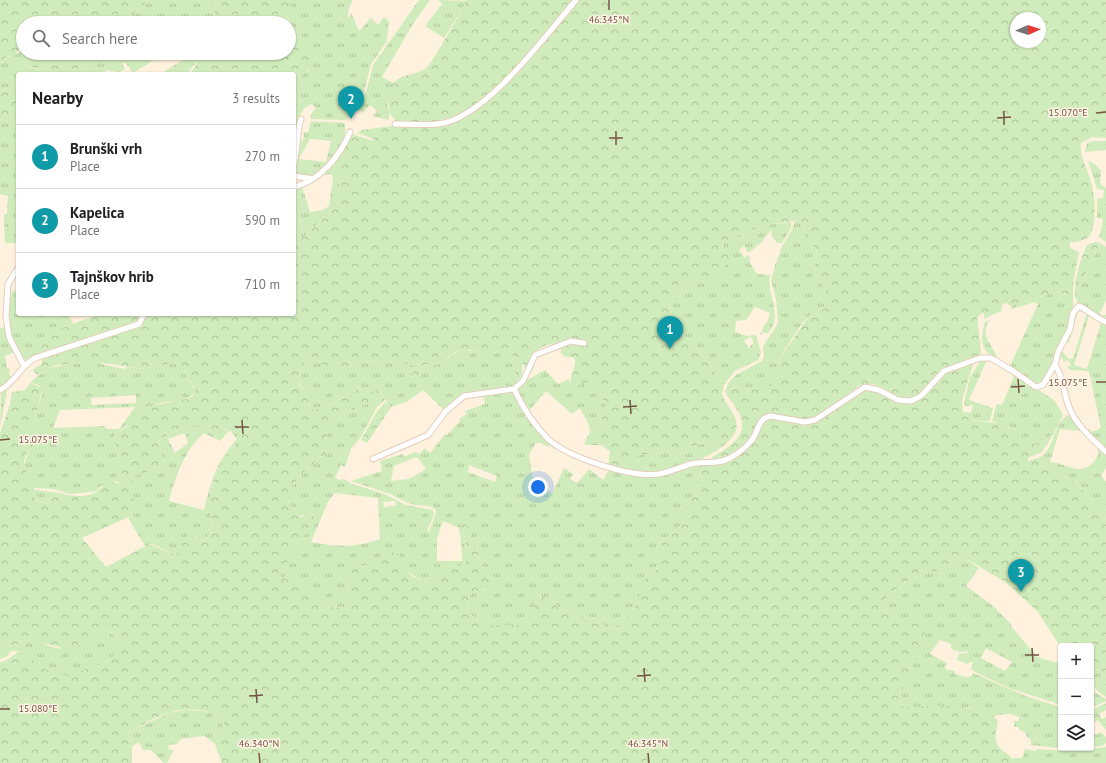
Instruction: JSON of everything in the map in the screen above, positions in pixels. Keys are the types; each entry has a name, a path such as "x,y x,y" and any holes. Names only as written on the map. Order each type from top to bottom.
{"street":[{"path":"395,124 442,123 462,117 509,78 576,0"},
{"path":"296,156 297,135 301,119"},
{"path":"296,186 314,179 326,168 350,132"},
{"path":"296,176 314,179"},
{"path":"16,271 8,284 6,316 9,337 24,366"},
{"path":"514,389 548,439 567,452 627,472 645,475 659,474 695,464 720,462 730,458 752,440 761,420 766,417 810,422 819,418 865,387 879,390 898,400 906,401 916,399 944,371 980,358 991,358 1036,387 1043,385 1055,364 1058,352 1070,329 1073,313 1076,308 1079,306 1089,311 1098,319 1106,322"},
{"path":"0,390 13,382 24,366 35,358 139,324 143,316"},
{"path":"373,459 428,435 446,411 464,396 514,389 523,381 535,355 571,341 584,343"},
{"path":"1055,364 1060,373 1069,407 1089,436 1106,452"}],"green space":[{"path":"0,0 148,0 131,16 16,16 16,55 5,58 0,62"},
{"path":"148,0 216,0 215,16 131,16"},
{"path":"216,0 285,0 292,7 288,16 215,16"},
{"path":"285,0 353,0 349,8 348,17 350,17 351,12 359,31 371,18 378,25 384,17 389,21 387,41 371,64 363,96 346,120 311,119 310,116 316,108 312,104 306,107 300,115 296,126 296,76 309,70 298,38 296,37 296,16 288,16 291,9"},
{"path":"419,0 430,0 413,24 382,77 394,83 387,105 390,114 388,120 373,116 377,111 370,105 363,113 358,109 367,89 373,65"},
{"path":"438,0 467,1 444,38 425,26 442,4"},
{"path":"466,0 1106,0 1106,138 1092,137 1081,143 1082,158 1090,177 1092,187 1094,201 1094,224 1090,235 1086,239 1070,242 1070,248 1079,252 1073,284 1073,298 1058,291 1011,306 1006,303 1003,304 1001,311 984,319 984,314 982,313 977,318 981,351 980,354 942,371 920,394 912,399 902,398 875,385 864,384 854,389 823,415 806,420 775,414 767,414 763,416 759,421 753,436 743,447 729,456 713,460 712,457 730,445 742,429 740,415 725,391 729,382 748,390 766,389 772,385 778,378 780,358 809,316 822,311 828,295 816,273 815,264 817,252 800,220 764,225 723,242 722,247 729,256 728,264 722,268 716,278 689,283 669,299 675,331 693,342 724,385 722,394 733,413 737,428 727,443 719,440 666,452 633,456 631,471 608,466 610,451 601,445 586,445 584,443 590,432 598,430 606,405 593,381 571,388 570,380 575,359 572,357 565,357 561,353 561,347 554,344 544,346 536,351 525,369 523,363 522,364 522,373 519,380 516,379 512,352 503,351 488,354 472,350 452,354 437,365 425,364 421,367 416,381 411,379 414,366 396,361 359,362 349,368 344,368 321,364 310,357 302,366 298,378 299,386 308,391 309,407 313,410 324,408 359,389 370,392 379,390 385,400 377,407 371,403 358,407 335,421 326,431 326,453 302,474 291,488 288,494 288,500 298,516 301,517 308,512 313,514 313,519 312,524 294,549 280,574 281,577 303,586 323,606 344,608 349,605 351,568 370,565 385,553 396,553 399,555 406,570 412,576 426,582 435,582 439,580 438,570 441,568 458,567 467,561 467,548 461,522 464,520 476,542 479,561 487,573 489,583 486,589 472,593 468,598 469,614 487,625 524,625 540,595 563,609 584,617 592,618 598,623 611,629 626,619 637,603 645,580 659,568 660,562 656,547 658,543 678,529 684,519 703,466 724,463 744,453 753,443 764,420 776,418 796,422 811,422 819,420 864,389 875,390 901,402 914,402 919,400 943,375 974,361 962,400 963,412 966,416 974,421 1000,423 1017,431 1037,446 1053,435 1042,452 1028,458 1028,461 1038,458 1048,469 1079,485 1106,520 1106,676 1100,670 1094,669 1094,643 1058,643 1038,612 1005,582 965,558 955,559 944,568 912,579 885,599 887,614 891,618 920,623 925,629 925,639 911,659 908,676 899,697 900,704 904,707 968,707 990,714 998,721 996,736 997,745 1010,756 1013,763 222,763 215,744 224,723 223,716 204,710 189,709 163,715 127,733 132,746 132,763 0,763 0,662 5,661 17,653 17,651 28,655 34,662 49,671 67,676 111,660 120,643 111,632 104,631 91,642 64,651 60,647 36,642 36,640 31,638 25,643 0,648 0,433 10,404 12,392 25,390 30,383 42,388 30,434 30,447 24,461 27,476 35,490 33,494 36,500 44,503 60,493 73,496 86,496 98,491 107,483 115,482 122,484 124,481 113,435 126,427 135,414 144,407 187,399 193,396 195,391 180,368 174,363 142,369 98,362 56,365 38,375 32,370 42,364 41,358 142,326 145,316 296,316 296,238 299,239 305,236 336,206 341,172 332,164 352,134 373,141 374,139 357,133 362,130 399,125 399,122 394,119 391,114 388,102 393,84 405,76 425,69 442,44","holes":["201,426 214,433 221,434 229,426 233,426 242,436 231,449 217,472 214,480 210,497 212,525 211,530 204,541 188,534 176,555 149,544 106,567 82,538 131,516 133,506 134,476 165,466 159,448 160,439 181,428"]},
{"path":"296,37 302,42 309,53 310,58 309,68 306,72 296,76 296,72 191,72 199,60 296,60"},
{"path":"16,54 16,60 30,60 20,62 27,67 54,72 16,72 16,87 0,91 0,62"},
{"path":"30,60 92,60 77,72 52,72 50,70 19,65 20,62"},
{"path":"92,60 154,60 135,72 132,72 125,62 122,64 125,69 120,72 106,70 104,72 77,72"},
{"path":"182,60 199,60 189,72 164,72"},
{"path":"16,87 16,120 4,115 0,120 0,91"},
{"path":"4,115 16,120 16,243 5,243 4,214 7,214 8,196 0,194 0,120"},
{"path":"311,121 345,123 345,137 326,166 316,176 296,174 298,138 303,141 304,135 302,133 308,132","holes":["310,139 331,141 326,162 299,159"]},
{"path":"1093,141 1106,141 1106,150 1085,152 1087,143"},
{"path":"1088,161 1095,164 1101,171 1100,184 1106,188 1106,242 1099,237 1103,219 1097,218 1097,199 1103,198 1104,190 1097,189"},
{"path":"332,164 341,172 336,206 305,236 299,239 296,238 296,188 302,186 310,212 323,210 329,206 333,178 332,174 323,175"},
{"path":"800,220 817,252 815,264 816,273 828,295 822,311 808,317 797,330 780,359 779,375 774,384 769,388 756,391 742,388 729,382 736,375 762,361 764,356 763,346 777,325 778,321 776,299 771,280 782,246 792,230 795,221"},
{"path":"791,222 791,228 782,243 777,243 771,235 771,230 761,243 748,253 744,246 739,250 745,258 749,255 750,263 757,274 770,275 769,283 775,313 774,320 772,327 767,334 764,332 760,335 765,323 767,323 770,313 755,307 746,320 736,321 735,332 747,336 756,335 761,352 758,360 735,371 724,385 693,342 675,331 669,299 689,283 716,277 722,268 723,242 764,225","holes":["751,337 754,343 748,348 744,340"]},
{"path":"1095,242 1100,243 1075,296 1078,270 1082,257 1087,245"},
{"path":"1100,243 1105,247 1106,245 1106,300 1100,313 1101,315 1106,315 1106,318 1079,305 1075,296"},
{"path":"13,291 16,291 16,316 69,316 73,323 43,340 33,357 24,360 19,355 11,337 8,316 9,297"},
{"path":"1058,291 1073,298 1073,308 1068,330 1043,383 1034,384 1010,366 1038,304 1035,302 1012,309 1011,306"},
{"path":"1081,309 1090,313 1074,365 1087,369 1101,322 1106,324 1106,450 1086,429 1089,429 1092,432 1101,428 1089,371 1070,370 1067,367 1071,365 1068,360 1064,362 1059,354 1061,350 1069,359 1073,358 1087,313 1078,311 1069,343 1065,343 1072,328 1076,310"},
{"path":"96,316 142,317 135,323 33,357 35,349 51,335 85,319"},
{"path":"990,320 985,331 997,359 987,353 982,339 985,322"},
{"path":"6,327 15,352 5,356 7,368 9,368 10,376 16,376 0,389 0,328"},
{"path":"464,349 486,354 506,350 512,352 516,379 519,380 517,383 509,387 470,393 444,410 423,390 408,401 391,407 379,390 370,392 359,389 324,408 313,410 309,407 308,391 299,385 298,381 300,370 310,357 317,361 344,368 349,368 359,362 396,361 414,366 411,379 425,364 436,365"},
{"path":"531,357 534,368 526,378 527,380 545,370 558,384 569,379 570,386 593,381 606,405 598,430 590,432 589,425 580,408 572,414 546,391 529,411 521,399 520,394 518,394 525,369"},
{"path":"981,360 987,360 969,400 993,408 990,421 978,421 968,418 963,412 971,413 973,405 965,406 964,403 970,377"},
{"path":"101,362 101,364 125,369 126,367 142,369 174,363 182,369 195,391 188,398 183,400 153,405 114,435 124,481 122,484 116,481 101,486 97,491 70,494 53,489 34,488 27,476 24,466 30,447 30,434 42,394 39,385 30,383 45,371 61,365","holes":["136,395 136,403 92,405 91,398","135,407 119,429 107,429 105,426 53,428 60,410"]},
{"path":"1015,374 1055,401 1063,415 1053,435 1051,435 1039,446 1012,428 992,421 996,406 997,404 1002,405"},
{"path":"512,390 556,447 555,449 541,443 536,443 529,454 532,475 552,494 564,468 573,474 570,479 577,483 589,469 603,480 609,470 639,475 692,466 703,466 684,519 678,529 658,543 656,547 661,562 659,568 649,575 637,603 626,619 611,629 598,623 592,618 584,617 563,609 540,595 524,625 487,625 469,614 468,598 472,593 486,589 487,573 479,561 476,542 461,523 467,548 467,561 458,567 438,570 439,580 433,582 426,581 411,574 385,553 370,565 351,568 349,605 344,608 323,606 295,583 281,577 280,574 294,548 309,529 311,512 298,516 288,500 288,494 302,474 326,453 326,431 335,421 352,410 371,403 377,407 361,437 351,449 345,467 341,465 335,478 339,480 344,479 350,483 387,495 406,505 433,510 434,515 427,531 429,532 436,513 435,509 428,506 410,504 390,494 351,481 382,471 380,461 403,454 404,457 415,452 419,454 425,448 430,453 445,434 447,435 460,421 459,419 467,414 465,411 485,404 482,393","holes":["417,457 426,469 409,479 391,481 394,466","469,465 497,476 495,482 468,472","335,493 378,498 380,539 362,544 346,546 311,542 328,502","395,501 396,506 384,507 383,502","443,521 459,528 462,561 437,561 437,539"]},
{"path":"1,391 7,391 0,427"},
{"path":"386,401 391,407 367,443 361,440 376,413"},
{"path":"1068,415 1071,416 1082,431 1060,429 1050,462 1082,469 1093,463 1098,455 1097,445 1106,454 1106,468 1101,475 1106,482 1106,520 1079,485 1048,469 1038,458 1048,449 1059,424"},
{"path":"201,426 214,433 225,431 229,426 233,426 242,436 231,449 217,472 211,489 211,530 204,541 193,536 176,555 152,544 145,546 128,518 131,516 132,511 132,486 134,476 165,466 159,448 160,439 181,428","holes":["230,430 237,439 219,463 204,510 169,501 174,482 186,455 197,440 204,433 220,441","185,433 188,443 175,453 168,439"]},
{"path":"719,440 727,443 702,458 681,467 652,474 631,471 632,456 666,452"},
{"path":"35,490 60,493 44,503 34,498 33,494"},
{"path":"965,558 979,568 966,586 993,606 1011,624 1010,625 1037,657 1058,663 1058,704 1009,688 975,672 971,669 973,661 967,664 957,660 959,654 968,653 967,651 960,652 951,649 951,644 940,640 930,654 947,663 945,669 955,671 955,674 966,677 971,676 973,673 1028,697 1058,706 1058,748 1031,745 1031,740 1027,737 1025,732 1014,726 1014,721 1019,721 1019,717 1010,714 996,715 995,717 969,707 904,707 900,704 899,697 908,676 911,659 925,639 903,621 891,619 887,614 885,599 907,582 943,568 955,559","holes":["986,648 1012,662 1005,671 981,658"]},
{"path":"104,631 111,632 120,643 113,659 72,676 62,676 43,668 18,651 11,651 6,657 0,659 0,648 25,643 31,638 49,646 64,649 84,644"},
{"path":"1094,669 1100,670 1106,676 1106,697 1094,686"},
{"path":"1094,690 1106,699 1106,701 1094,707"},
{"path":"1106,703 1106,710 1099,714 1102,719 1106,717 1106,730 1098,720 1094,723 1094,709"},
{"path":"186,710 216,712 223,716 224,723 215,744 204,736 181,739 177,744 168,745 169,750 174,749 167,763 164,763 151,750 143,750 139,742 132,746 127,733 169,713"},
{"path":"1100,732 1106,737 1106,743 1102,746 1094,747 1094,733 1096,735"},
{"path":"1106,747 1106,763 1013,763 1012,758 1022,758 1025,749 1036,751 1037,749 1058,751 1094,751 1094,748"}],"place":[{"name":"Kapelica","path":"351,119"},
{"name":"Brunški vrh","path":"670,349"},
{"name":"Tajnškov hrib","path":"1021,592"}]}
